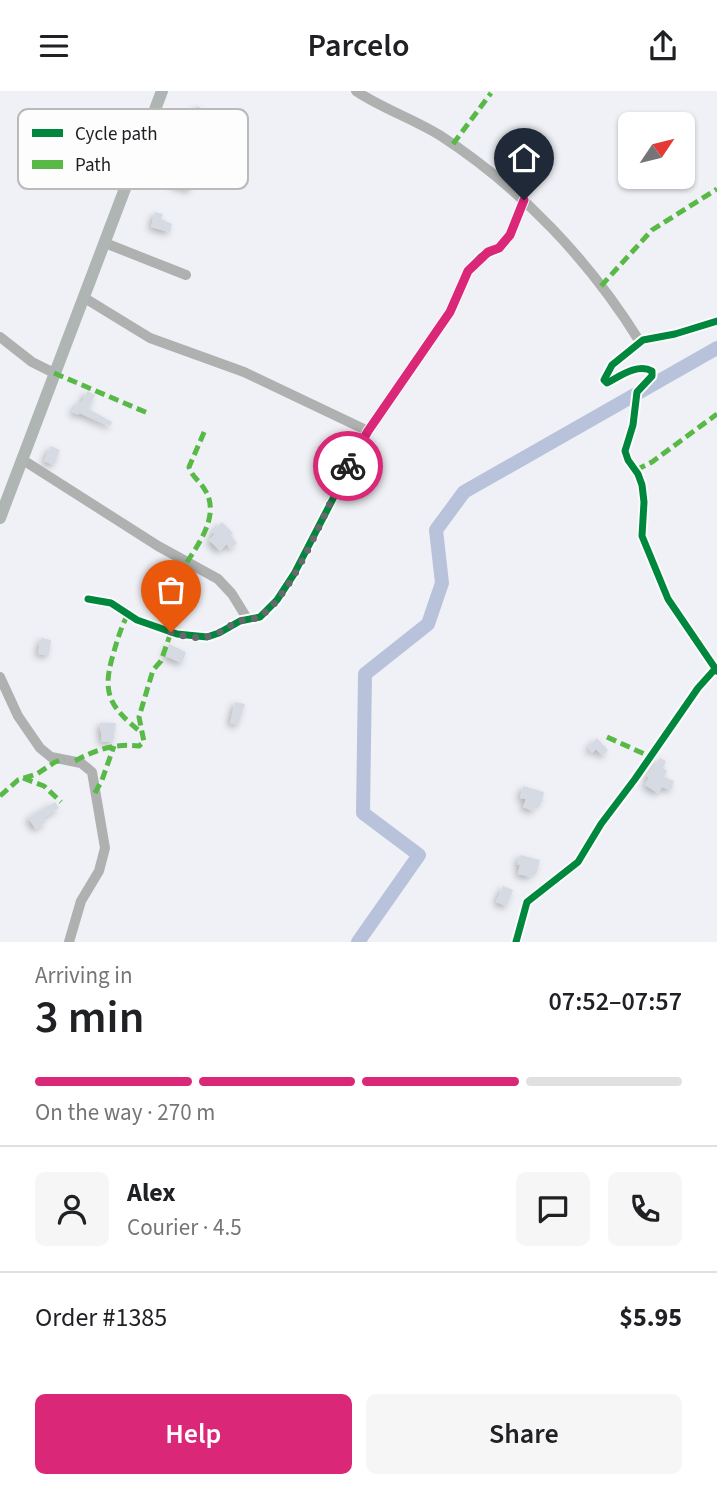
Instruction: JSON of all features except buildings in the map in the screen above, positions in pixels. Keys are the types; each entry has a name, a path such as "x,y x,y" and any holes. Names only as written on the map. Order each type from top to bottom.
{"main road":[{"path":"155,109 162,91"},
{"path":"0,518 125,189"}],"street":[{"path":"356,91 439,135 489,170 524,200 552,227 601,286 640,342"},
{"path":"88,599 111,603 137,620 184,636 213,636 235,623 256,619 265,613 282,593 368,431 450,312 468,271 488,252 499,248 510,235 524,200"},
{"path":"105,243 186,275"},
{"path":"83,297 150,338 253,375 368,431"},
{"path":"516,942 527,902 575,865 698,688 716,670 668,599 642,536 642,485 625,451 633,425 636,395 652,376 650,369 640,368 607,383 604,380 612,365 640,342 717,321"},
{"path":"0,337 32,362 54,373"},
{"path":"23,460 158,546 218,579 232,594 248,620"},
{"path":"0,677 18,716 40,748 51,757 81,763 92,772 105,848 99,871 81,901 69,942"}],"waterway":[{"path":"358,942 419,855 363,813 365,674 428,624 442,583 436,530 464,492 717,348"}],"marked path":[{"path":"453,144 491,93"},
{"path":"601,286 652,230 717,189"},
{"path":"54,373 150,414"},
{"path":"636,470 652,462 717,414"},
{"path":"187,562 202,537 209,518 209,499 189,467 205,430"},
{"path":"128,614 113,655 109,691 116,708 142,733"},
{"path":"75,761 106,748 139,746 144,742 139,717 153,670 161,661 171,632"},
{"path":"607,737 651,757"},
{"path":"95,793 114,746"},
{"path":"0,796 18,780 37,774 64,759"},
{"path":"23,778 44,786 61,802"}],"cycle path":[{"path":"88,599 111,603 137,620 177,634 207,637 240,621 260,617 277,600 294,574 368,431 450,312 468,271 481,257 499,248 510,235 524,200"},
{"path":"717,321 675,334 643,340 612,365 604,380 607,383 635,369 652,371 652,376 637,392 633,425 625,451 642,485 642,536 668,599 717,671"},
{"path":"516,942 527,902 578,862 601,824 698,688 715,669"}],"way so far":[{"path":"171,632 184,636 207,637 235,623 256,619 265,613 294,574 348,466"}],"route":[{"path":"348,466 368,431 450,312 468,271 488,252 499,248 510,235 524,200"}]}
